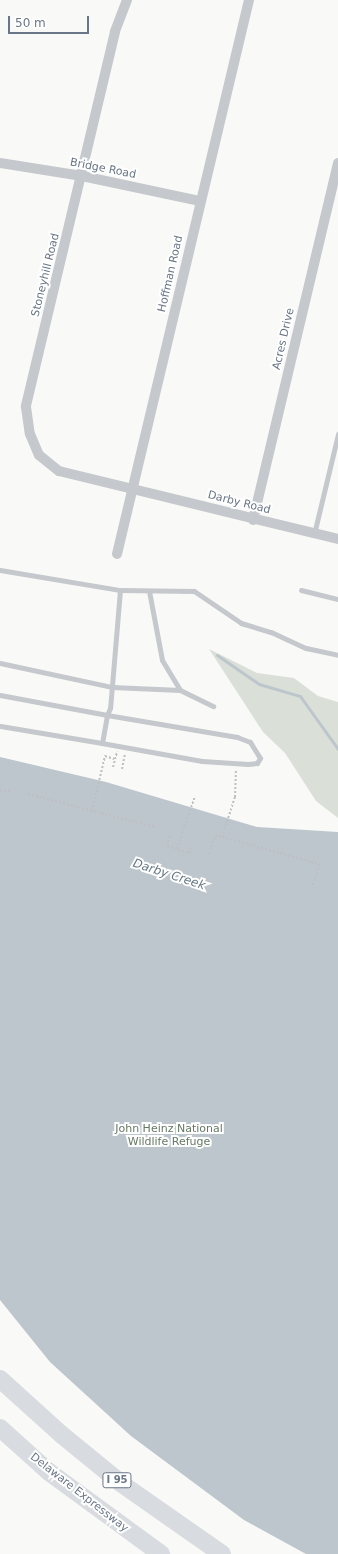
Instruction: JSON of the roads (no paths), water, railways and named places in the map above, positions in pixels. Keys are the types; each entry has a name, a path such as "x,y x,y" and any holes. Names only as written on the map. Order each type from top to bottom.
{"highway":[{"name":"I 95","path":"0,1379 62,1435 122,1484 222,1554"},
{"name":"Delaware Expressway","path":"0,1428 49,1472 161,1554"},
{"path":"49,1472 146,1554"}],"street":[{"name":"Stoneyhill Road","path":"128,0 115,32 26,407 27,424 40,455 59,471 134,490"},
{"name":"Hoffman Road","path":"117,554 134,490 200,201 249,0"},
{"name":"Acres Drive","path":"253,520 338,163"},
{"name":"Bridge Road","path":"0,164 82,176 200,201"},
{"name":"Darby Road","path":"134,490 253,520 338,539"}],"lane":[{"path":"314,534 338,434"},
{"path":"0,570 120,590 194,591 241,624 271,632 306,648 338,655"},
{"path":"102,743 112,687 120,590"},
{"path":"301,590 338,599"},
{"path":"149,591 162,660 180,690"},
{"path":"0,663 112,687 180,690 213,706"},
{"path":"0,695 107,715 219,733 250,742 257,750 260,758 258,764 235,763 126,749 102,743 0,726"}],"water":[{"name":"John Heinz National Wildlife Refuge","path":"0,757 106,782 257,827 338,832 338,1554 306,1554 244,1520 131,1436 50,1362 0,1300"}],"waterway":[{"path":"217,655 259,684 300,696 338,749"}],"water label":[{"name":"Darby Creek","path":"169,875"}]}
